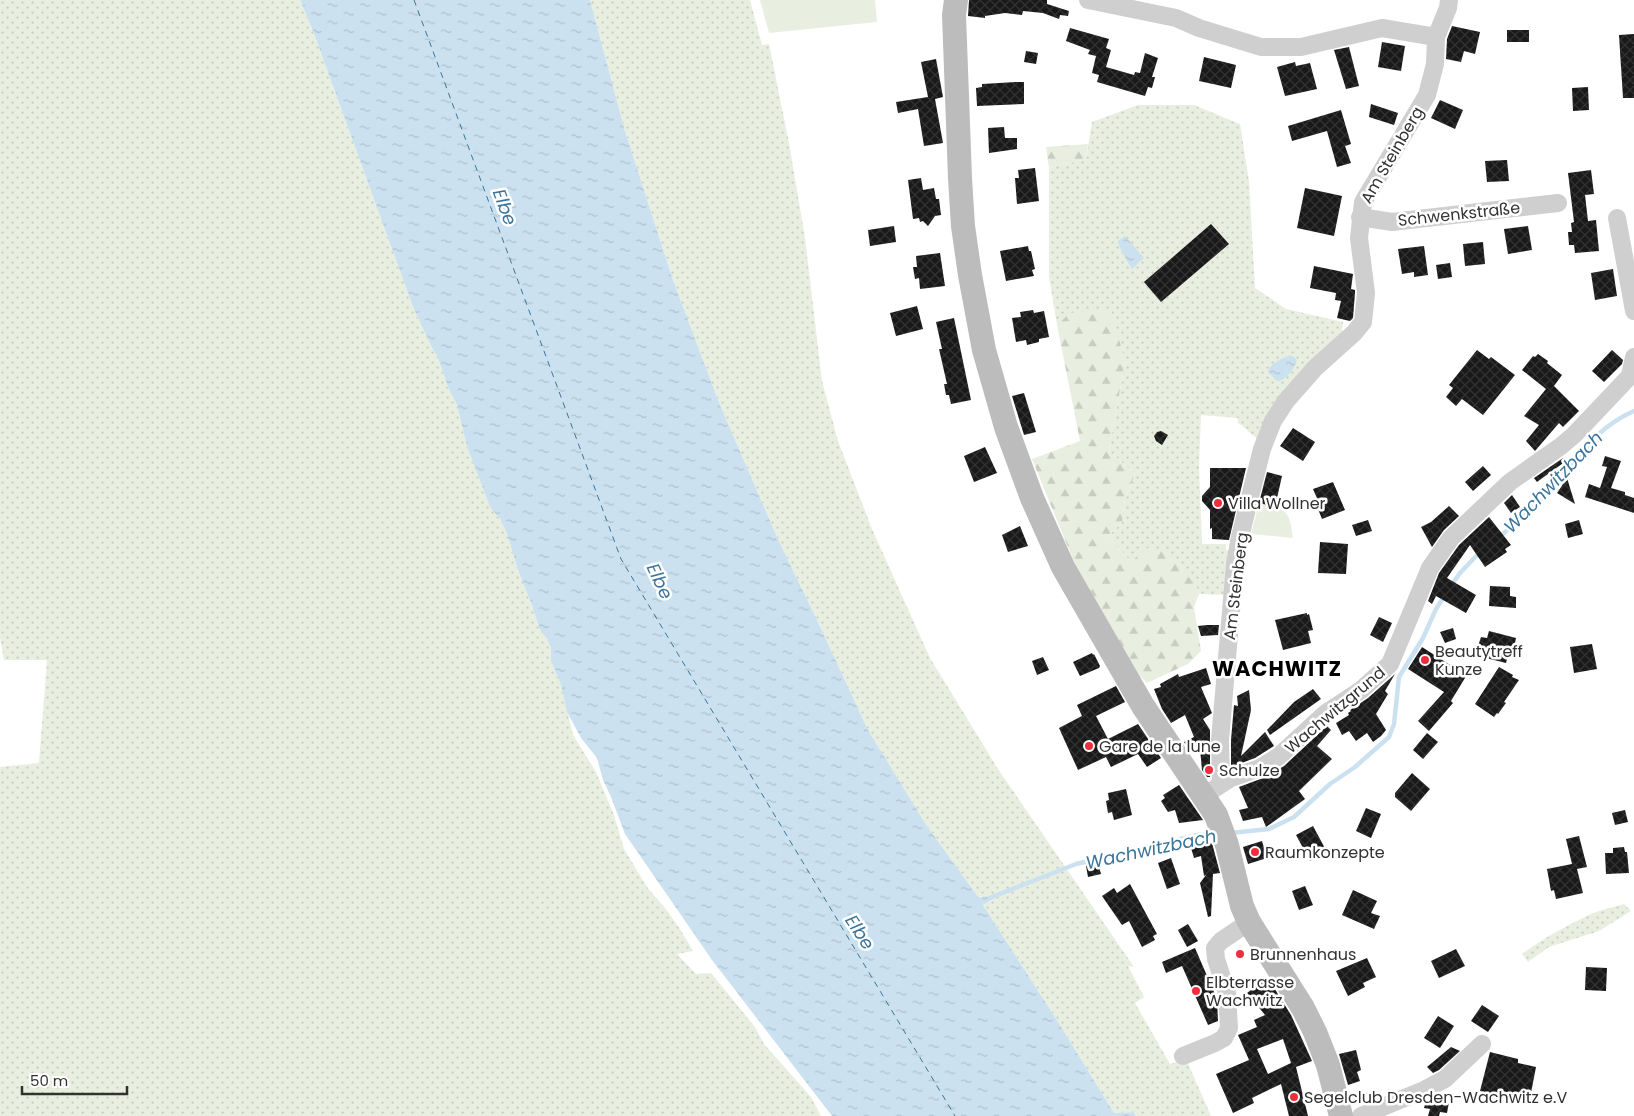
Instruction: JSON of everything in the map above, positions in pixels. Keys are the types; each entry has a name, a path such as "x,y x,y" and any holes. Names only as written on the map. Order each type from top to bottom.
{"main road":[{"path":"956,0 954,14 963,226 984,350 1006,427 1032,498 1063,567 1143,706 1213,790 1216,815 1242,906 1249,922 1303,1008 1315,1032 1328,1065 1341,1116"}],"street":[{"path":"1088,0 1176,18 1199,28 1261,47 1301,47 1382,28 1436,37"},
{"name":"Am Steinberg","path":"1213,790 1220,740 1235,564 1262,449 1273,421 1286,400 1315,368 1354,333 1363,322 1366,292 1359,238 1363,202 1427,95 1436,64 1436,37 1448,8 1449,0"},
{"name":"Schwenkstraße","path":"1360,217 1392,222 1558,203"},
{"path":"1617,218 1634,311"},
{"path":"1632,375 1634,356"},
{"name":"Wachwitzgrund","path":"1213,790 1231,778 1260,768 1278,757 1326,713 1361,690 1390,664 1430,568 1451,538 1510,482 1574,435 1632,375"},
{"path":"1183,1056 1216,1043 1224,1038 1229,1028 1227,993 1216,959 1216,948 1221,941 1249,922"},
{"path":"1361,1116 1418,1093 1445,1079 1482,1044"}],"green space":[{"path":"0,0 300,0 413,307 438,358 449,390 457,405 467,447 490,507 500,519 506,531 540,630 551,648 551,661 561,685 573,735 596,772 614,815 624,849 647,887 665,908 693,951 677,954 696,974 711,973 755,1027 764,1044 811,1097 821,1116 0,1116 0,767 39,763 47,660 4,660 0,638"},
{"path":"590,0 750,0 762,45 769,44 789,143 805,238 822,381 838,441 872,529 930,658 998,769 1134,967 1128,966 1144,997 1135,1003 1170,1064 1186,1059 1211,1116 1135,1116 1133,1112 1114,1113 983,905 998,896 979,898 927,826 868,730 777,537 720,405 673,280 625,131"},
{"path":"760,0 875,0 877,22 769,33"},
{"path":"1138,105 1194,105 1240,124 1249,181 1255,288 1286,309 1343,322 1342,333 1260,440 1238,423 1238,418 1201,415 1199,465 1202,544 1226,544 1226,550 1232,551 1227,595 1199,594 1196,586 1131,562 1108,536 1122,522 1125,499 1135,474 1109,451 1125,362 1071,313 1057,325 1049,277 1049,168 1086,159 1092,122"},
{"path":"1088,144 1086,159 1049,168 1046,147"},
{"path":"1111,309 1125,362 1109,451 1135,474 1125,499 1122,522 1108,536 1131,562 1146,548 1164,551 1181,567 1196,586 1199,594 1194,607 1201,651 1188,664 1147,683 1138,674 1074,562 1032,459 1080,441 1057,325 1070,313"},
{"path":"1259,503 1285,512 1290,521 1293,538 1251,534"},
{"path":"1624,904 1631,911 1599,931 1549,947 1528,962 1522,954 1552,934 1588,916"}],"water":[{"name":"Elbe","path":"300,0 590,0 625,131 673,280 720,405 777,537 868,730 927,826 979,898 997,894 998,896 983,905 1114,1113 1134,1112 1135,1116 832,1116 712,960 625,834 603,780 597,758 581,738 567,712 561,685 551,661 551,648 540,630 506,531 500,519 490,507 467,447 457,405 449,390 438,358 413,307"},
{"path":"1125,236 1144,258 1132,269 1118,241"},
{"path":"1290,355 1297,360 1294,367 1284,379 1277,381 1268,372 1269,369"}],"building":[{"path":"969,0 1047,0 1047,4 1069,11 1068,16 1060,15 1059,19 1043,13 1023,11 1022,15 1005,13 985,16 985,18 968,16"},
{"path":"1452,26 1480,32 1475,54 1464,51 1461,62 1446,59 1447,39"},
{"path":"1070,28 1109,39 1106,48 1111,50 1106,67 1134,75 1135,72 1140,73 1145,53 1158,58 1152,77 1155,77 1152,88 1148,87 1145,96 1097,82 1099,75 1092,73 1096,56 1088,54 1090,50 1066,41"},
{"path":"1507,30 1529,30 1529,42 1507,42"},
{"path":"1634,34 1634,98 1623,98 1619,35"},
{"path":"1382,42 1405,46 1401,71 1378,67"},
{"path":"1349,47 1359,86 1346,89 1334,50"},
{"path":"1026,51 1038,53 1036,64 1024,62"},
{"path":"1204,57 1236,65 1231,88 1199,81"},
{"path":"936,59 943,97 935,99 943,143 924,146 918,109 898,113 896,102 928,97 921,62"},
{"path":"1295,62 1296,66 1310,63 1317,89 1285,96 1277,67"},
{"path":"1024,82 1024,104 977,106 976,88 982,87 982,84"},
{"path":"1588,87 1589,110 1573,111 1572,88"},
{"path":"1440,100 1463,110 1455,129 1431,118"},
{"path":"1371,104 1398,113 1394,125 1369,117"},
{"path":"1341,110 1351,144 1345,146 1351,163 1337,167 1327,131 1292,141 1288,126"},
{"path":"1004,127 1005,138 1017,138 1017,149 989,153 988,128"},
{"path":"1507,160 1509,181 1487,182 1485,161"},
{"path":"1035,168 1039,201 1017,204 1015,178 1019,178 1018,170"},
{"path":"1591,170 1594,194 1585,195 1588,221 1596,220 1599,251 1575,253 1574,245 1569,245 1568,232 1572,232 1571,223 1574,222 1568,173"},
{"path":"921,178 923,190 934,188 936,199 939,199 941,215 935,216 928,226 923,221 920,222 919,218 913,219 908,180"},
{"path":"1305,188 1342,196 1334,236 1297,228"},
{"path":"1211,224 1229,244 1161,302 1144,282"},
{"path":"894,226 896,242 870,246 868,230"},
{"path":"1528,226 1532,250 1508,254 1504,229"},
{"path":"1483,242 1485,264 1465,266 1463,244"},
{"path":"1028,246 1035,269 1032,270 1034,276 1006,281 1000,251"},
{"path":"1424,246 1428,275 1414,277 1414,272 1402,274 1398,249"},
{"path":"940,253 945,286 920,289 919,278 915,279 913,267 917,267 916,256"},
{"path":"1450,263 1452,277 1438,279 1436,265"},
{"path":"1314,266 1353,274 1351,289 1355,290 1355,293 1353,318 1350,321 1337,318 1341,301 1335,300 1336,293 1310,288"},
{"path":"1613,269 1617,296 1595,300 1591,273"},
{"path":"917,306 923,329 896,336 890,313"},
{"path":"1033,310 1034,313 1044,311 1049,337 1039,339 1039,342 1027,345 1026,340 1016,342 1012,318 1021,317 1020,312"},
{"path":"954,318 971,400 951,404 949,395 946,395 944,384 947,384 939,349 942,349 936,322"},
{"path":"1477,350 1489,359 1491,357 1515,375 1483,415 1462,399 1456,406 1446,397 1453,388 1449,385"},
{"path":"1612,350 1623,360 1622,364 1604,382 1592,371"},
{"path":"1538,354 1562,375 1554,386 1579,411 1563,427 1559,423 1535,451 1526,441 1539,425 1524,416 1546,389 1522,370 1533,356 1535,357"},
{"path":"1024,393 1036,432 1024,435 1012,396"},
{"path":"1293,428 1315,442 1303,461 1280,446"},
{"path":"1161,431 1168,435 1162,445 1156,441 1154,436 1157,432"},
{"path":"985,447 997,473 974,482 964,456"},
{"path":"1605,456 1621,461 1611,488 1625,492 1625,495 1634,498 1634,513 1585,497 1589,484 1600,488 1607,467 1602,466"},
{"path":"1563,458 1566,461 1537,482 1534,478"},
{"path":"1483,466 1491,475 1473,491 1465,482"},
{"name":"Villa Wollner","path":"1210,468 1246,468 1229,540 1212,539 1210,510 1202,501 1202,496 1210,487"},
{"path":"1267,472 1282,476 1275,507 1259,503"},
{"path":"1567,478 1575,504 1557,493"},
{"path":"1333,482 1345,510 1322,519 1316,504 1319,503 1313,489"},
{"path":"1512,495 1520,507 1511,513 1504,503"},
{"path":"1449,506 1459,516 1444,530 1432,547 1421,527 1431,522"},
{"path":"1489,517 1511,545 1505,549 1507,552 1485,567 1470,545 1447,578 1476,595 1466,613 1436,596 1432,604 1428,601 1439,573 1459,545"},
{"path":"1368,520 1372,531 1356,536 1352,525"},
{"path":"1579,520 1583,534 1568,538 1565,524"},
{"path":"1020,526 1028,546 1008,552 1002,535"},
{"path":"1320,542 1348,544 1346,574 1318,573"},
{"path":"1490,586 1510,587 1510,596 1516,597 1516,608 1489,606"},
{"path":"1307,613 1307,615 1309,614 1313,630 1308,631 1311,643 1283,650 1275,620"},
{"path":"1379,617 1392,623 1383,642 1370,635"},
{"path":"1219,625 1218,635 1201,636 1198,626"},
{"path":"1453,628 1456,639 1445,643 1440,632"},
{"path":"1489,631 1516,638 1514,648 1510,647 1506,663 1482,657 1484,651 1477,649 1481,637 1487,638"},
{"path":"1592,644 1597,669 1574,673 1570,647"},
{"path":"1422,647 1461,672 1463,669 1468,673 1451,701 1453,703 1429,731 1418,721 1444,692 1408,669"},
{"path":"1092,653 1100,666 1099,668 1080,676 1073,662"},
{"path":"1043,657 1049,670 1037,675 1032,661"},
{"path":"1499,667 1519,680 1504,702 1506,703 1494,717 1475,704"},
{"path":"1206,668 1211,684 1201,687 1212,713 1203,719 1210,730 1210,777 1207,777 1202,770 1200,749 1191,753 1184,742 1194,737 1185,715 1171,723 1162,709 1154,689 1161,687 1160,684 1178,674 1179,677"},
{"path":"1395,674 1385,691 1388,694 1376,714 1386,730 1381,736 1373,742 1367,733 1356,741 1349,731 1342,735 1336,723 1349,715 1350,710 1368,698"},
{"path":"1116,686 1125,702 1096,716 1108,739 1138,724 1161,758 1147,767 1138,754 1111,767 1106,757 1078,770 1059,728 1082,716 1077,705"},
{"path":"1313,689 1321,699 1270,735 1267,730 1294,702"},
{"path":"1249,690 1251,710 1241,756 1265,732 1274,746 1255,758 1231,767 1234,705 1238,706 1237,696"},
{"path":"1327,726 1331,730 1317,746 1332,759 1299,791 1305,799 1266,827 1262,817 1243,821 1239,810 1248,808 1239,787 1263,778 1284,766"},
{"path":"1427,733 1438,742 1423,759 1413,750"},
{"path":"1412,773 1430,789 1411,811 1395,797 1395,793"},
{"path":"1179,785 1203,820 1179,823 1175,810 1168,812 1161,801 1165,798 1163,795"},
{"path":"1126,789 1132,815 1114,820 1112,812 1108,813 1106,801 1109,800 1108,793"},
{"path":"1366,808 1381,814 1371,838 1356,831"},
{"path":"1625,810 1628,822 1615,825 1612,813"},
{"path":"1313,826 1327,852 1310,861 1296,835"},
{"path":"1579,836 1587,867 1577,869 1583,893 1556,899 1554,890 1551,891 1547,869 1572,864 1566,839"},
{"name":"Raumkonzepte","path":"1262,841 1267,858 1248,864 1243,847"},
{"path":"1212,843 1220,873 1213,874 1211,916 1208,917 1200,883 1206,875 1204,876 1201,856 1194,858 1191,848"},
{"path":"1624,847 1625,852 1627,852 1629,873 1606,874 1605,853 1613,853 1613,848"},
{"path":"1171,858 1180,884 1167,889 1158,863"},
{"path":"1098,863 1101,874 1088,877 1086,866"},
{"path":"1130,884 1157,934 1153,936 1155,940 1142,947 1129,921 1122,925 1102,896 1114,888 1117,893"},
{"path":"1305,886 1313,905 1299,910 1292,891"},
{"path":"1353,890 1377,901 1371,913 1380,916 1374,929 1342,915"},
{"path":"1188,924 1198,941 1187,947 1178,930"},
{"path":"1195,948 1217,999 1218,1021 1208,1025 1182,966 1166,973 1162,962"},
{"path":"1456,949 1465,966 1439,978 1431,961"},
{"path":"1367,958 1376,977 1363,983 1365,987 1348,996 1336,971"},
{"path":"1586,967 1607,968 1606,991 1585,990"},
{"path":"1268,978 1291,1015 1312,1061 1296,1067 1308,1116 1289,1116 1281,1084 1252,1098 1254,1103 1233,1113 1216,1074 1249,1060 1238,1035 1257,1027 1254,1020 1265,1015 1247,993","holes":["1283,1039 1291,1063 1268,1074 1257,1049"]},
{"path":"1482,1005 1499,1016 1488,1032 1471,1021"},
{"path":"1438,1016 1454,1026 1440,1048 1424,1038"},
{"path":"1451,1047 1460,1051 1433,1073 1427,1067"},
{"path":"1356,1050 1361,1070 1357,1072 1360,1081 1348,1085 1339,1054"},
{"path":"1490,1052 1518,1059 1518,1063 1536,1067 1530,1098 1505,1093 1504,1097 1480,1091"},
{"path":"1439,1094 1443,1095 1442,1100 1449,1102 1447,1113 1440,1112 1439,1116 1428,1116 1430,1109 1424,1108 1426,1101"}],"waterway":[{"name":"Wachwitzbach","path":"1499,537 1548,494 1598,435 1608,426 1634,411"},
{"name":"Wachwitzbach","path":"1451,586 1460,573 1480,552"},
{"name":"Wachwitzbach","path":"1230,833 1269,829 1294,817 1330,784 1355,767 1389,737 1394,724 1399,677 1423,638 1436,609 1445,595"},
{"name":"Wachwitzbach","path":"992,897 1076,864 1197,835 1215,834"}],"ferry route":[{"path":"414,0 621,559 955,1116"}],"place":[{"name":"Villa Wollner","path":"1218,503"},
{"name":"Beautytreff Kunze","path":"1425,660"},
{"name":"Gare de la lune","path":"1089,746"},
{"name":"Schulze","path":"1209,770"},
{"name":"Raumkonzepte","path":"1255,852"},
{"name":"Brunnenhaus","path":"1240,954"},
{"name":"Elbterrasse Wachwitz","path":"1196,991"},
{"name":"Segelclub Dresden-Wachwitz e.V","path":"1294,1097"}],"district":[{"name":"WACHWITZ","path":"1277,668"}]}
